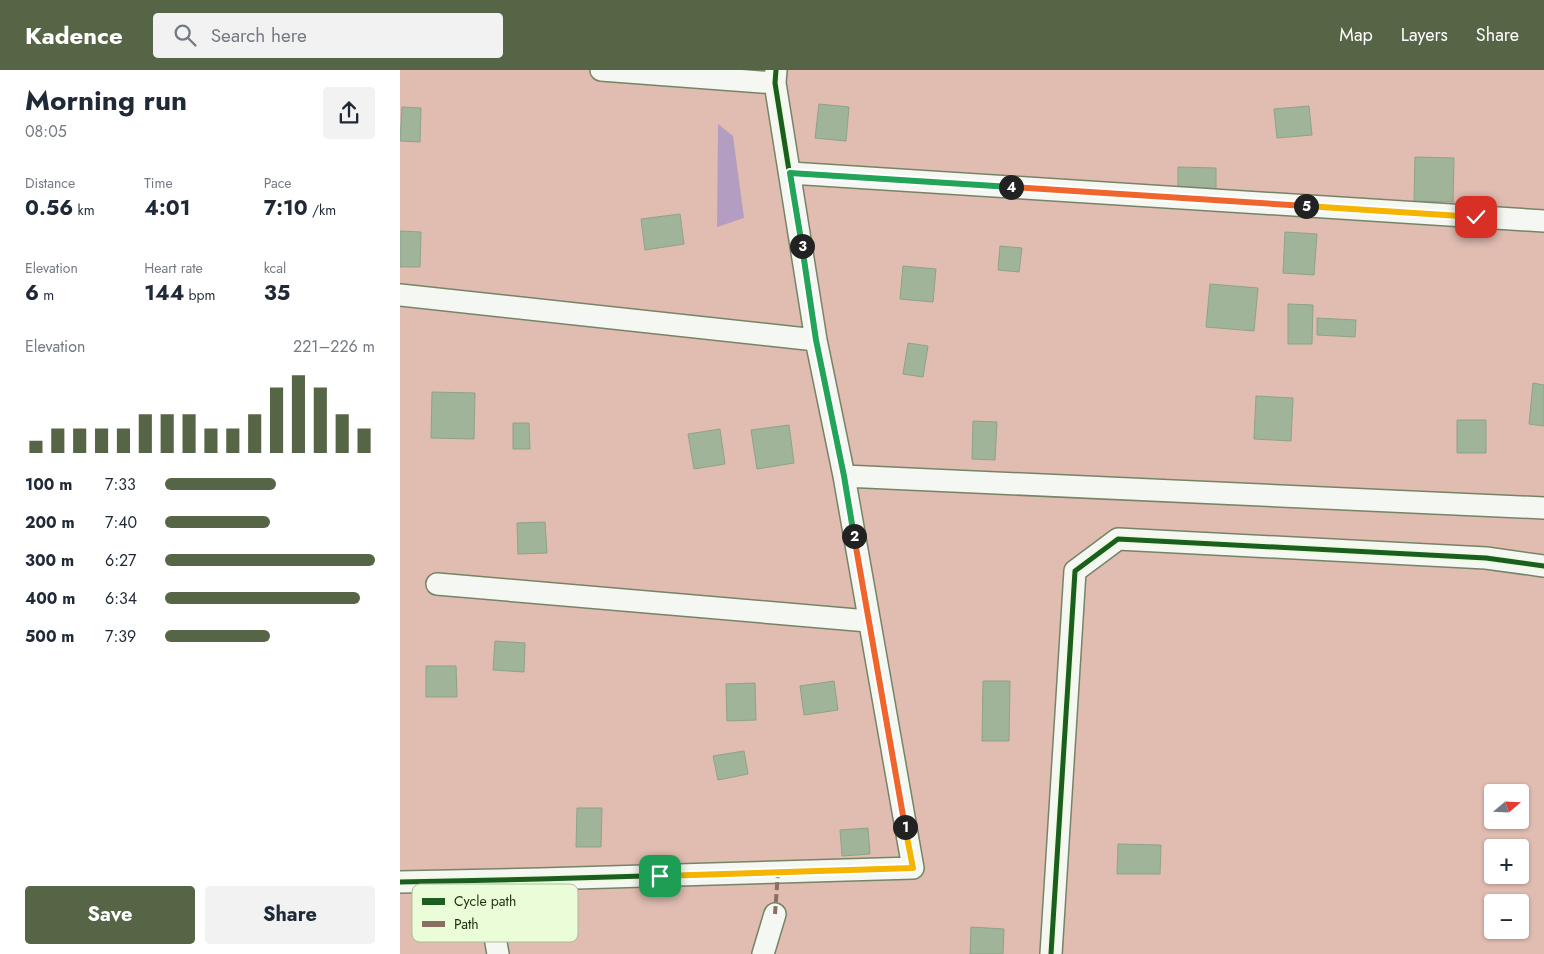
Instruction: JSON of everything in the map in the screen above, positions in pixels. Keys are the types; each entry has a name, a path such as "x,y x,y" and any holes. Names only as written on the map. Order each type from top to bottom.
{"street":[{"path":"400,882 913,868 868,622 844,476 816,340 776,76 601,70"},
{"path":"790,173 1544,221"},
{"path":"400,295 816,340"},
{"path":"844,476 1544,508"},
{"path":"1051,954 1074,571 1118,539 1486,558 1544,566"},
{"path":"437,584 868,622"},
{"path":"763,954 775,914"}],"shaded area":[{"path":"400,70 1544,70 1544,954 400,954"},
{"path":"718,124 733,136 744,218 717,227"}],"building":[{"path":"819,104 849,107 846,141 815,138"},
{"path":"1309,106 1312,135 1277,138 1274,109"},
{"path":"402,107 421,108 420,142 400,141"},
{"path":"1415,157 1454,158 1453,202 1414,201"},
{"path":"1178,167 1216,168 1216,195 1178,194"},
{"path":"680,214 684,244 645,250 641,219"},
{"path":"400,231 421,232 420,267 400,267"},
{"path":"1285,232 1317,234 1314,275 1283,273"},
{"path":"1000,246 1022,248 1019,272 998,270"},
{"path":"903,266 936,269 933,302 900,299"},
{"path":"1210,284 1258,288 1254,331 1206,327"},
{"path":"1288,304 1313,305 1312,344 1288,344"},
{"path":"1317,318 1356,320 1355,337 1317,335"},
{"path":"908,343 928,346 923,377 903,374"},
{"path":"1533,383 1544,385 1544,426 1529,424"},
{"path":"432,392 475,393 474,439 431,438"},
{"path":"1256,396 1293,398 1291,441 1254,439"},
{"path":"1457,420 1486,420 1486,453 1457,453"},
{"path":"973,421 997,422 995,460 972,459"},
{"path":"513,423 529,423 530,449 513,449"},
{"path":"789,425 794,463 757,469 751,430"},
{"path":"720,429 725,464 694,469 688,434"},
{"path":"545,522 547,553 518,554 517,523"},
{"path":"495,641 525,643 524,672 493,670"},
{"path":"426,666 456,666 457,697 426,697"},
{"path":"834,681 838,710 804,715 800,686"},
{"path":"983,681 1010,681 1009,741 982,741"},
{"path":"755,683 756,720 727,721 726,684"},
{"path":"744,751 748,774 718,780 713,756"},
{"path":"577,808 602,808 601,847 576,847"},
{"path":"868,828 870,854 842,856 840,830"},
{"path":"1118,844 1161,845 1160,874 1117,874"},
{"path":"971,927 1004,929 1003,954 970,954"}],"marked path":[{"path":"775,914 778,872"}],"cycle path":[{"path":"400,882 913,868 844,476 816,340 775,83 776,70"},
{"path":"1051,954 1075,571 1118,539 1486,558 1544,566"}],"route":[{"path":"660,876 913,868 868,622 844,476 816,340 790,173 1476,217"}]}
